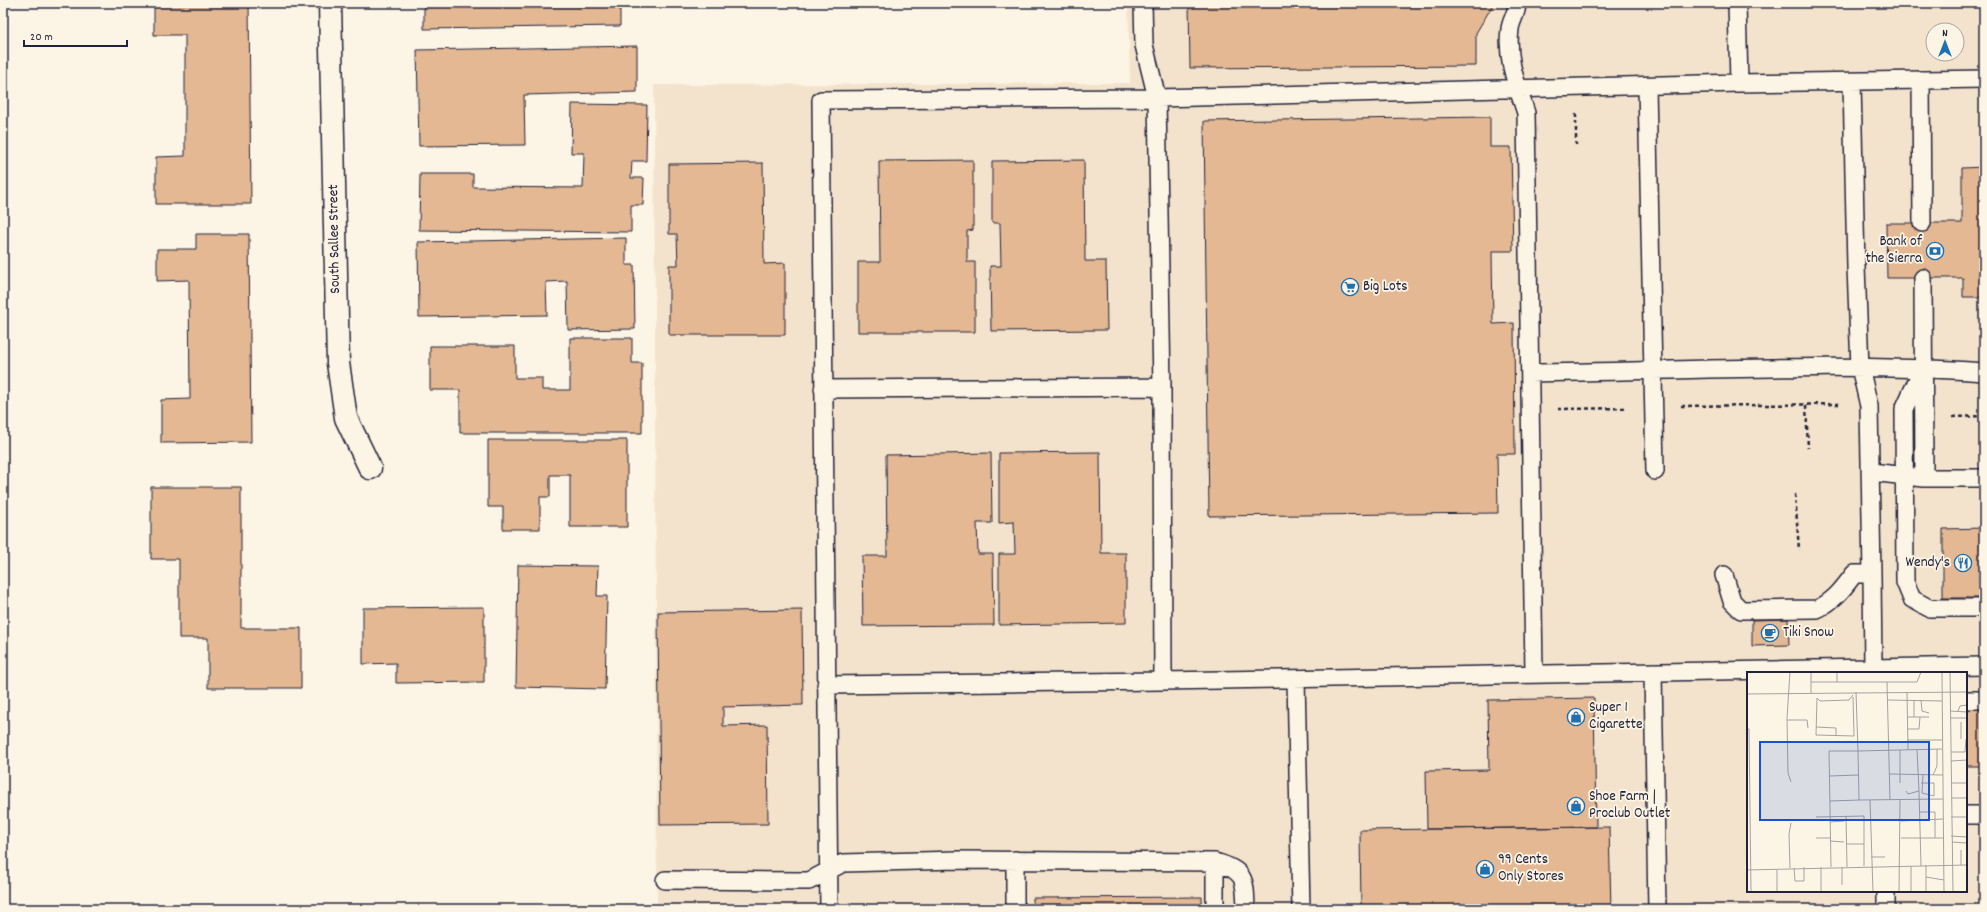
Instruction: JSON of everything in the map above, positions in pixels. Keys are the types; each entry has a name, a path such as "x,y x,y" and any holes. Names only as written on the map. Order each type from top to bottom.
{"street":[{"name":"South Sallee Street","path":"330,3 338,363 346,418 370,468"}],"lane":[{"path":"1143,3 1144,45 1157,98 1162,387 1164,681"},
{"path":"1517,3 1517,12 1510,28 1510,64 1526,113 1534,674"},
{"path":"1737,3 1739,83"},
{"path":"829,909 821,100 1157,98 1518,90 1739,83 1984,79"},
{"path":"1921,80 1922,223"},
{"path":"1852,82 1860,367 1869,406 1872,472 1874,670"},
{"path":"1647,86 1654,471"},
{"path":"1923,278 1924,478"},
{"path":"1530,372 1860,367 1924,368 1984,372"},
{"path":"1924,368 1904,409 1905,582 1912,599 1929,608 1984,608"},
{"path":"823,389 1162,387"},
{"path":"1872,472 1924,478 1984,478"},
{"path":"1724,574 1732,601 1741,610 1817,609 1828,604 1843,590 1854,574 1872,574"},
{"path":"826,685 1296,679 1653,672 1942,670 1984,666"},
{"path":"1653,672 1657,909"},
{"path":"1296,679 1302,909"},
{"path":"1967,815 1984,815"},
{"path":"1015,860 1015,909"},
{"path":"665,880 810,881 843,863 1015,860 1215,862 1233,867 1245,883 1246,909"},
{"path":"1215,862 1215,909"},
{"path":"1886,892 1886,909"}],"path":[{"path":"1570,114 1576,114 1576,145"},
{"path":"1674,406 1844,404"},
{"path":"1806,405 1808,448"},
{"path":"1555,409 1631,408"},
{"path":"1953,417 1984,416"},
{"path":"1795,494 1799,550"}],"shaded area":[{"path":"1128,3 1984,3 1984,909 657,909 654,85 1130,83"}],"building":[{"path":"154,3 249,3 251,204 156,204 156,157 185,156 185,35 154,35"},
{"path":"424,3 620,3 620,26 424,29"},
{"path":"1189,3 1494,3 1476,33 1476,66 1190,68"},
{"path":"637,46 637,92 524,95 525,145 419,146 417,50"},
{"path":"572,104 647,105 646,161 632,161 631,178 644,178 643,205 631,205 631,232 419,230 420,174 473,174 473,187 583,188 584,153 571,153"},
{"name":"Big Lots","path":"1490,117 1490,147 1511,147 1513,251 1492,251 1493,324 1514,323 1515,454 1497,454 1498,513 1209,516 1204,121"},
{"path":"973,160 973,230 967,231 967,262 975,262 975,332 858,332 858,262 880,262 879,161"},
{"path":"1084,160 1085,261 1106,261 1107,330 991,331 990,266 1001,266 1000,223 992,223 992,161"},
{"path":"763,163 764,264 785,263 785,335 669,335 669,265 678,265 677,234 669,234 669,164"},
{"name":"Bank of the Sierra","path":"1984,167 1984,297 1963,297 1963,278 1887,278 1886,223 1962,223 1962,168"},
{"path":"196,234 249,234 251,442 161,443 161,400 190,399 189,280 157,281 157,249 196,249"},
{"path":"626,238 626,265 634,265 635,329 568,330 567,281 546,282 547,315 419,317 418,242"},
{"path":"570,338 632,338 632,363 642,363 642,433 460,433 460,390 430,390 430,346 515,346 515,378 542,378 542,390 570,390"},
{"path":"488,440 627,440 627,527 570,527 570,475 550,475 550,497 540,497 540,529 503,529 503,507 488,507"},
{"path":"1100,452 1101,553 1126,553 1126,623 999,625 999,554 1015,554 1014,522 999,523 999,453"},
{"path":"991,453 992,523 977,523 978,554 993,554 994,625 863,626 862,556 887,556 886,455"},
{"path":"151,487 241,487 241,628 301,628 301,688 208,688 208,638 179,638 179,559 151,559"},
{"name":"Wendy's","path":"1984,528 1984,598 1943,598 1943,529"},
{"path":"518,565 598,566 597,596 607,596 605,689 516,687"},
{"path":"484,607 484,682 396,683 396,663 363,664 363,608"},
{"path":"802,610 803,705 723,707 723,726 767,725 768,824 660,825 658,612"},
{"name":"Tiki Snow","path":"1788,619 1789,645 1752,646 1752,620"},
{"path":"1594,698 1596,827 1427,829 1426,771 1489,770 1488,700"},
{"path":"1967,708 1984,708 1984,766 1967,766"},
{"name":"99 Cents Only Stores","path":"1609,827 1611,909 1361,909 1360,830"},
{"path":"1202,897 1202,909 1033,909 1033,898"}],"place":[{"name":"Bank of the Sierra","path":"1935,251"},
{"name":"Big Lots","path":"1350,287"},
{"name":"Wendy's","path":"1963,563"},
{"name":"Tiki Snow","path":"1770,633"},
{"name":"Super 1 Cigarette","path":"1576,717"},
{"name":"Shoe Farm | Proclub Outlet","path":"1576,806"},
{"name":"99 Cents Only Stores","path":"1485,869"}]}
